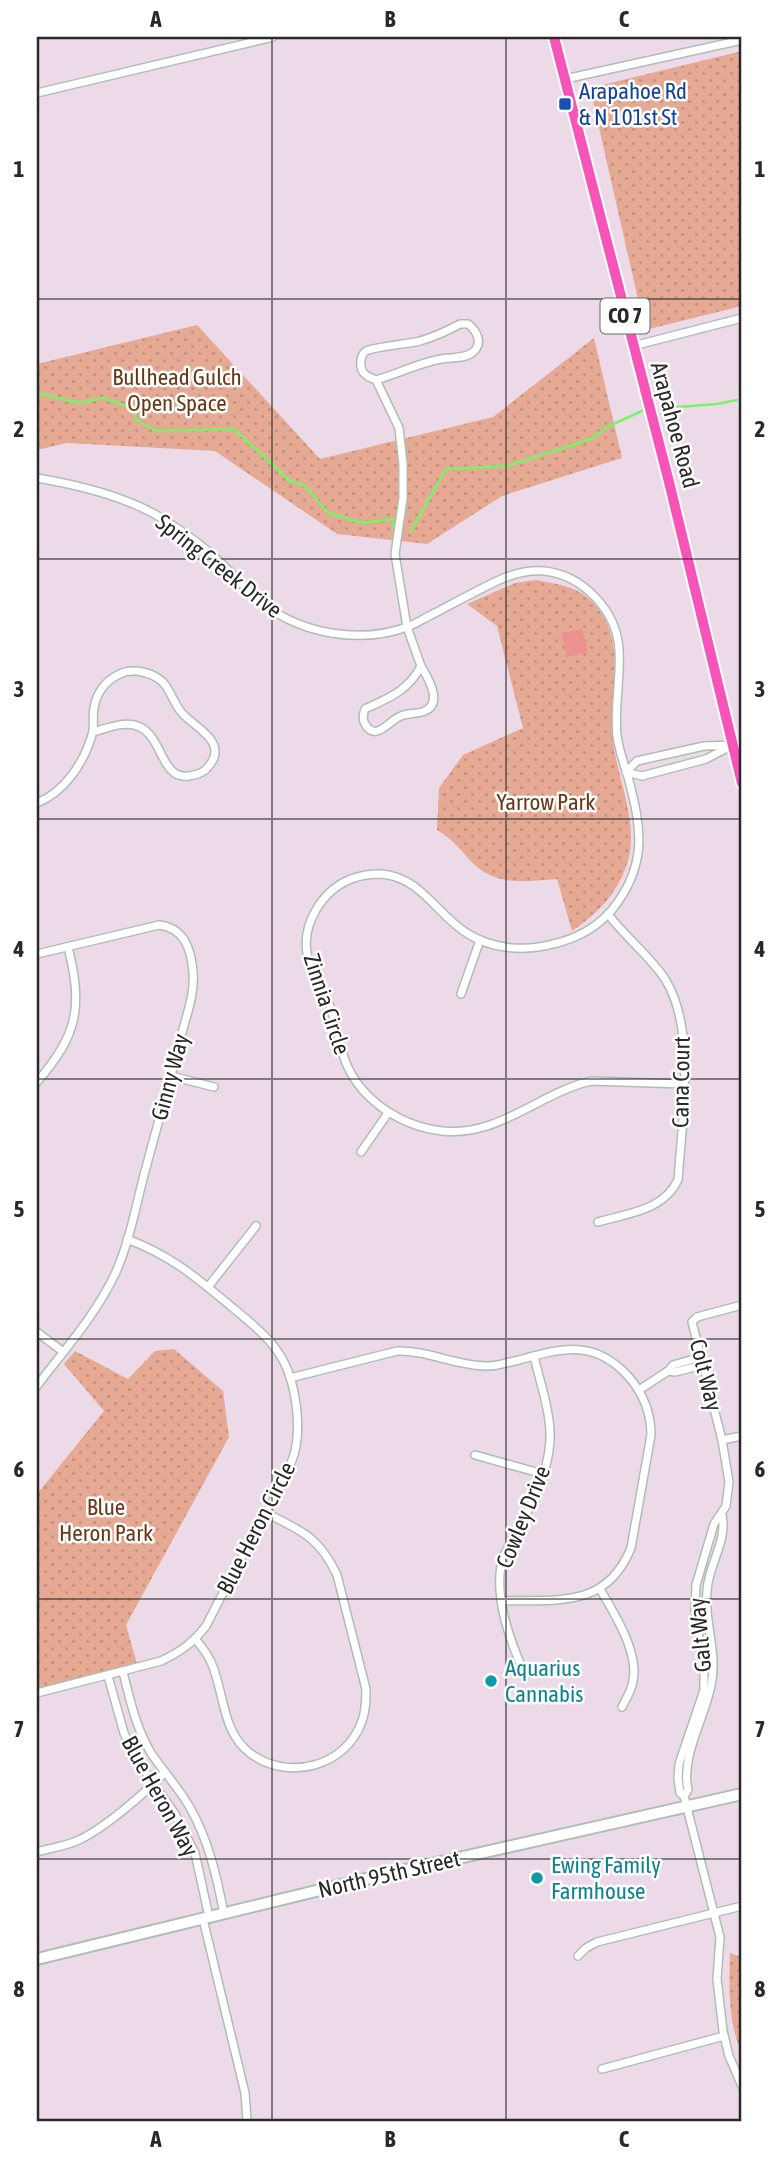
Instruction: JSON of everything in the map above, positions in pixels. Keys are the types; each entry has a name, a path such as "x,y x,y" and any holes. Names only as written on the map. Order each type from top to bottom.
{"main road":[{"name":"Arapahoe Road","path":"554,37 669,482 742,783"},
{"name":"North 95th Street","path":"37,1959 685,1801 742,1794"}],"street":[{"path":"37,93 273,37"},
{"path":"565,79 742,40"},
{"path":"633,346 742,318"},
{"path":"376,380 424,363 473,353 478,346 475,330 468,324 460,324 422,340 375,348 365,352 361,359 361,367 366,375 376,380 399,428 403,498 395,554 407,627 434,696 427,710 402,715 382,731 367,727 363,722 365,709 400,692 412,682 421,666"},
{"name":"Spring Creek Drive","path":"37,478 84,487 148,510 195,541 264,604 307,627 331,633 357,635 407,627 509,575 527,571 562,575 591,593 606,608 619,648 618,739 639,821 640,842 636,864 618,902 608,914"},
{"path":"37,803 66,782 81,762 93,732 94,709 99,693 109,680 121,673 138,671 153,674 165,684 175,704 185,716 213,740 214,754 209,767 198,775 183,777 172,772 164,762 158,744 138,726 116,725 93,732"},
{"path":"626,772 637,761 704,746 733,745"},
{"path":"626,772 642,776 706,759 733,745"},
{"name":"Zinnia Circle","path":"608,914 584,932 563,942 523,948 501,946 480,940 449,920 415,886 389,875 371,874 348,879 323,900 313,916 307,934 306,953 331,1010 347,1066 358,1084 372,1100 388,1112 417,1125 441,1130 469,1130 498,1123 576,1084 591,1081 684,1084"},
{"name":"Cana Court","path":"598,1222 653,1206 664,1200 672,1191 678,1180 684,1084 685,1043 681,1018 673,995 655,966 608,914"},
{"name":"Ginny Way","path":"37,954 159,925 170,926 184,939 193,971 193,989 172,1076 117,1269 86,1324 37,1386"},
{"path":"461,994 480,940"},
{"path":"37,1082 56,1060 68,1040 71,1028 76,979 68,947"},
{"path":"172,1076 214,1087"},
{"path":"361,1152 388,1112"},
{"path":"208,1287 256,1227"},
{"name":"Blue Heron Circle","path":"37,1693 161,1661 196,1640 266,1513 295,1451 297,1414 290,1378 284,1363 261,1331 174,1261 127,1239"},
{"name":"Colt Way","path":"722,1440 692,1322 694,1319 742,1305"},
{"path":"37,1332 62,1351"},
{"path":"290,1378 397,1351 408,1351 471,1366 491,1366 567,1349 583,1349 600,1353 619,1368 639,1390 651,1424 632,1548 625,1563 600,1589 583,1596 503,1601"},
{"name":"Cowley Drive","path":"525,1675 514,1650 499,1583 500,1566 537,1492 550,1441 548,1418 534,1356"},
{"path":"639,1390 668,1371 675,1372 702,1361"},
{"path":"722,1440 742,1436"},
{"name":"Galt Way","path":"685,1801 678,1786 680,1764 704,1690 695,1610 696,1585 714,1524 726,1506 729,1482 722,1440"},
{"path":"475,1455 543,1474"},
{"path":"196,1640 212,1664 230,1729 249,1753 276,1767 311,1767 342,1751 354,1738 362,1723 366,1689 337,1575 325,1552 306,1534 266,1513"},
{"name":"Galt Way","path":"685,1801 688,1790 687,1763 712,1681 714,1664 706,1595 724,1526 722,1515"},
{"path":"600,1589 623,1630 631,1652 634,1681 622,1707"},
{"name":"Blue Heron Way","path":"123,1672 139,1729 152,1754 189,1805 203,1835 224,1914"},
{"name":"Blue Heron Way","path":"108,1676 124,1734 133,1754 175,1814 194,1853 245,2093 247,2121"},
{"path":"37,1852 93,1833 153,1785 165,1772"},
{"path":"685,1801 721,1944 717,1979 724,2036 742,2086"},
{"path":"578,1956 597,1942 742,1906"},
{"path":"602,2068 724,2036"}],"green space":[{"path":"742,51 742,306 645,330 590,88"},
{"name":"Bullhead Gulch Open Space","path":"197,325 320,459 493,417 594,338 622,458 502,496 427,544 337,534 215,451 67,443 37,450 37,364"},
{"name":"Yarrow Park","path":"536,580 572,588 586,596 608,625 614,654 612,731 628,810 631,842 629,857 608,900 572,931 557,879 513,881 492,876 482,871 437,830 439,788 463,755 523,728 497,626 467,604 515,583"},
{"name":"Blue Heron Park","path":"174,1349 223,1391 229,1437 126,1625 137,1664 40,1690 37,1678 37,1494 104,1411 64,1364 75,1351 128,1379 155,1351"},
{"path":"730,1953 742,1957 742,2055 732,2017"}],"shaded area":[{"path":"582,629 588,652 567,657 561,633"}],"waterway":[{"path":"37,393 79,403 103,398 135,409 136,420 157,431 234,429 290,481 304,485 328,513 362,523 393,519 394,529"},
{"path":"665,408 737,400"},
{"path":"411,531 446,469 507,466 591,439 607,427 642,411"}],"place":[{"name":"Arapahoe Rd & N 101st St","path":"565,104"},
{"name":"Aquarius Cannabis","path":"491,1681"},
{"name":"Ewing Family Farmhouse","path":"537,1878"}]}
